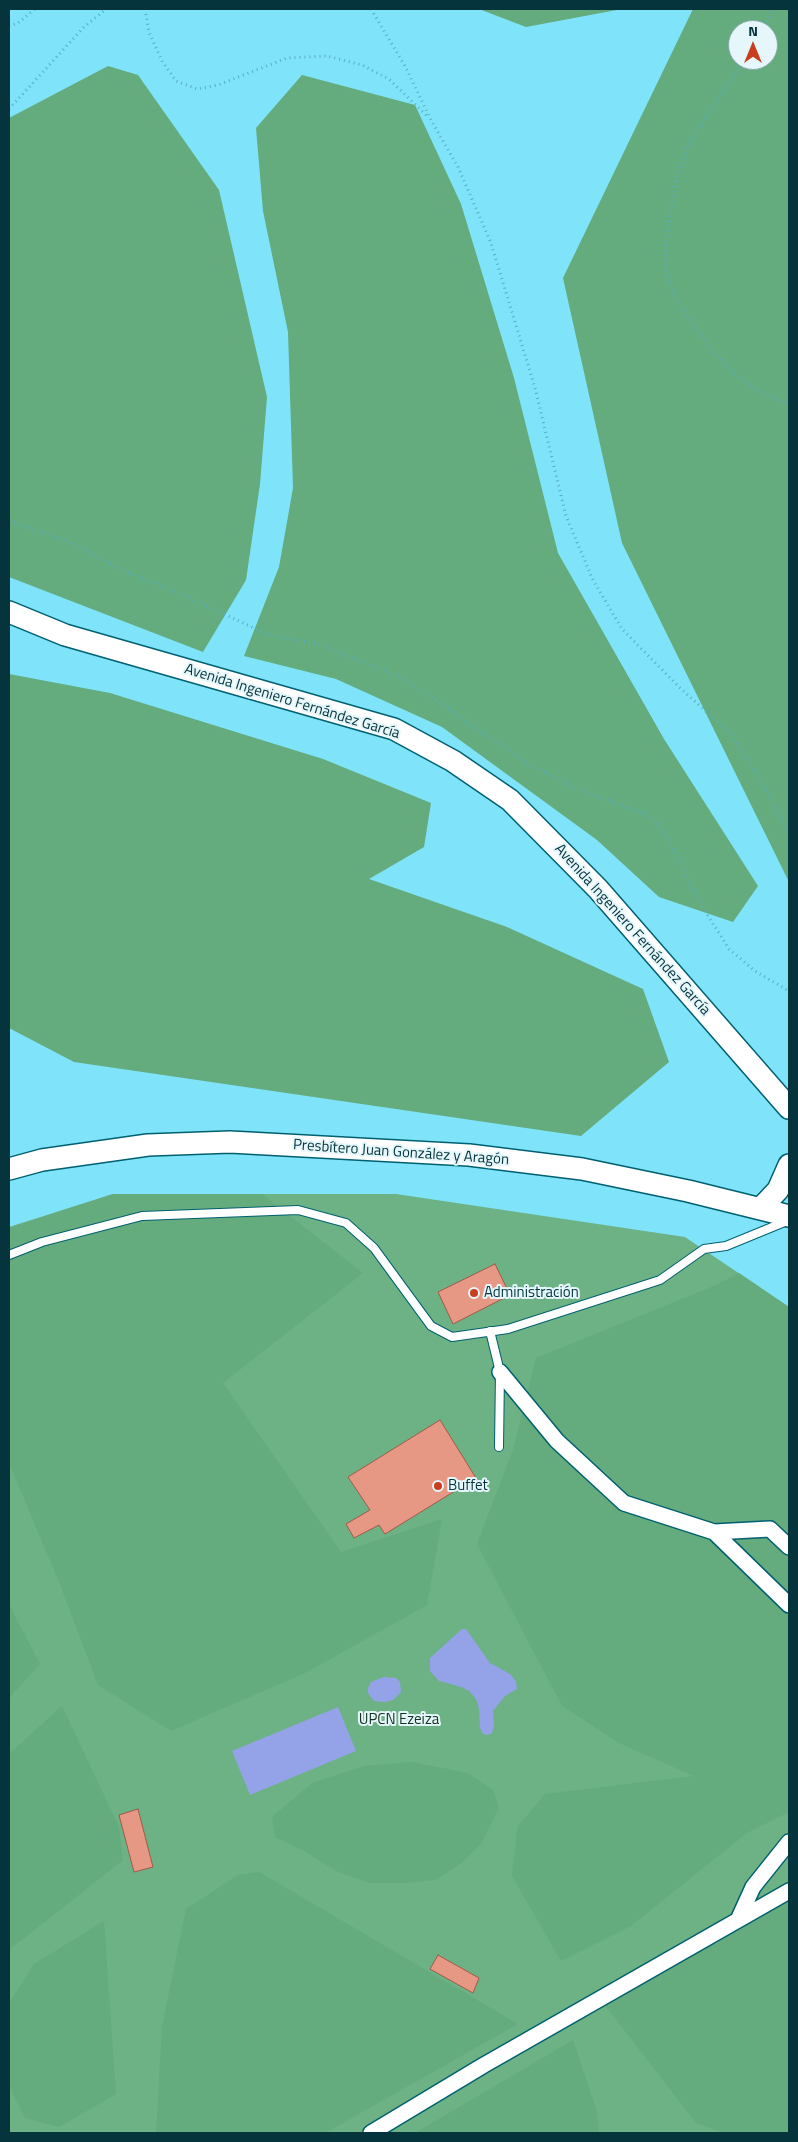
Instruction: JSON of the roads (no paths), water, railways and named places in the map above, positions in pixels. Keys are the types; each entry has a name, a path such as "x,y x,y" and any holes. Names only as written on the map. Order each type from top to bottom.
{"street":[{"name":"Avenida Ingeniero Fernández García","path":"9,612 66,635 394,730 453,761 510,800 591,882 788,1110"},
{"name":"Presbítero Juan González y Aragón","path":"9,1170 42,1160 148,1145 240,1143 469,1155 582,1169 761,1208 789,1216"},
{"path":"761,1208 778,1190 789,1165"},
{"path":"500,1372 557,1441 624,1503 714,1532 770,1529 789,1547"},
{"path":"714,1532 789,1605"},
{"path":"738,1920 753,1887 789,1842"},
{"path":"371,2133 484,2065 789,1890"}],"lane":[{"path":"9,1255 42,1242 142,1216 298,1210 346,1223 374,1248 431,1326 452,1337 508,1329 660,1280 704,1249 726,1246 789,1220"},
{"path":"490,1332 500,1372 499,1447"}],"water":[{"path":"462,1629 466,1629 490,1663 510,1674 516,1681 517,1689 505,1696 493,1711 494,1726 492,1733 488,1735 483,1734 480,1728 479,1709 476,1699 469,1691 439,1681 430,1671 430,1658"},
{"path":"384,1677 396,1678 400,1682 401,1692 393,1700 385,1702 374,1701 368,1693 368,1688 371,1682"},
{"path":"338,1707 356,1751 250,1795 232,1751"}],"place":[{"name":"Administración","path":"474,1293"},
{"name":"Buffet","path":"438,1486"}],"park label":[{"name":"UPCN Ezeiza","path":"399,1720"}]}
